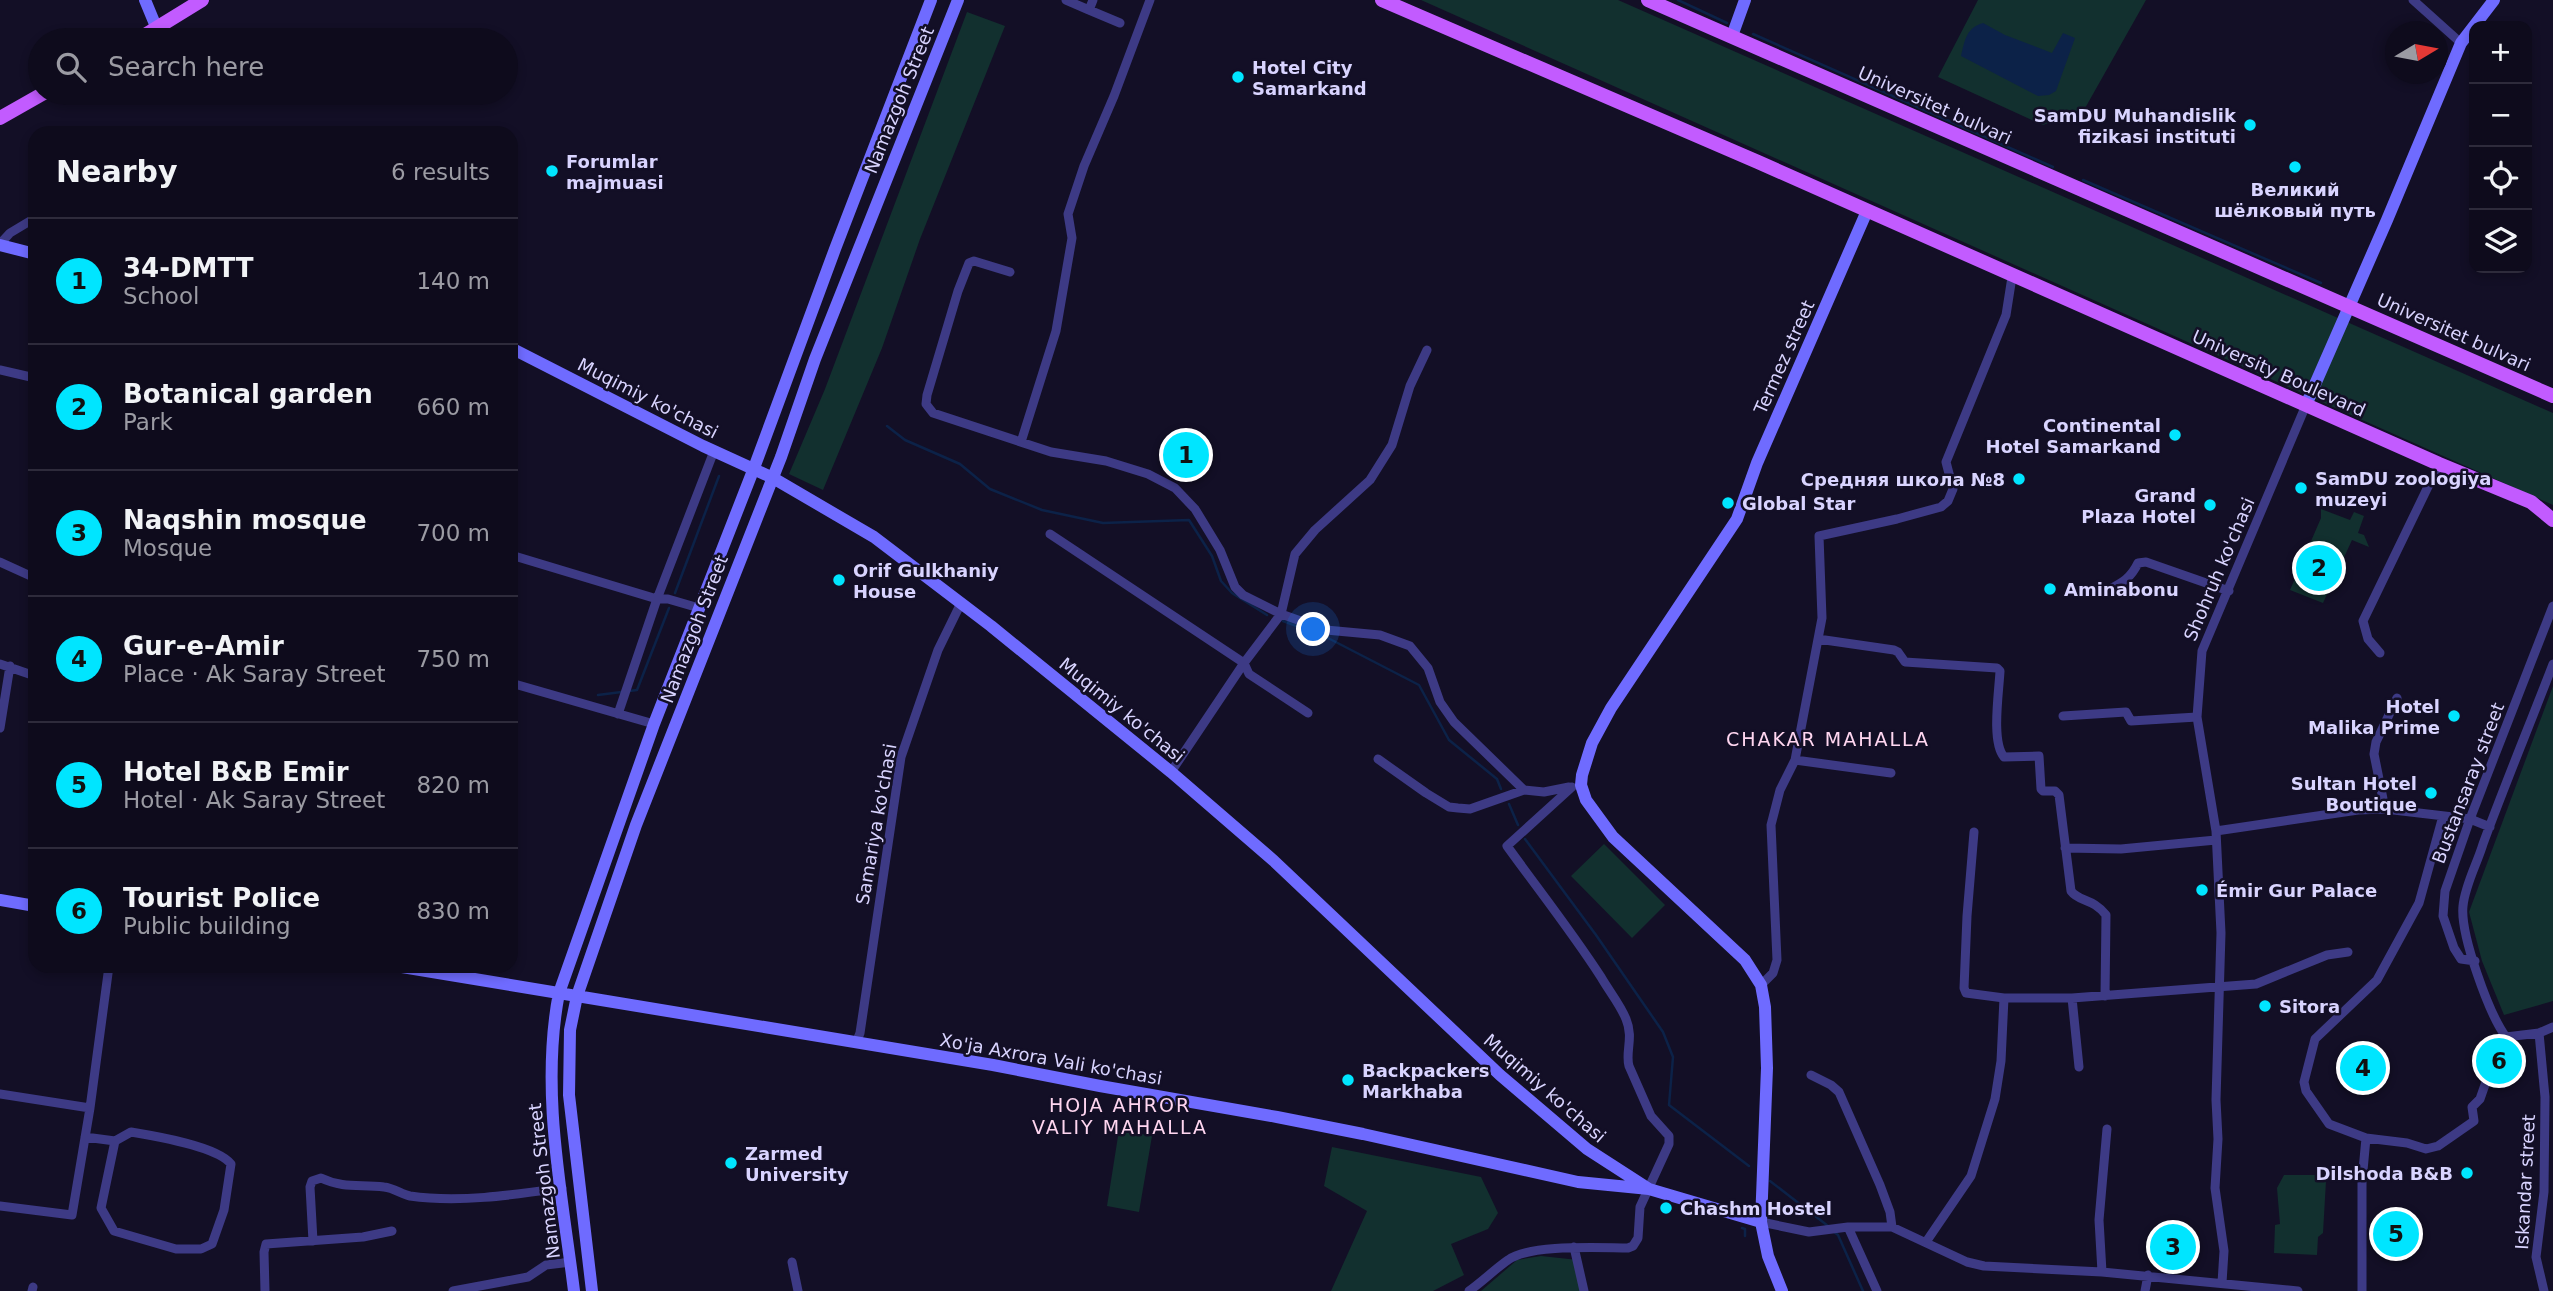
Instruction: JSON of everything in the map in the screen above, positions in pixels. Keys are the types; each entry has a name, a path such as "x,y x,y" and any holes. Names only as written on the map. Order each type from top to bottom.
{"main road":[{"path":"145,0 157,28"},
{"path":"159,28 202,0"},
{"name":"Namazgoh Street","path":"574,1291 551,1097 553,1027 559,993 654,724 931,0"},
{"name":"Namazgoh Street","path":"592,1291 569,1095 570,1030 576,996 636,825 773,478 815,359 958,0"},
{"path":"1382,0 2012,277"},
{"name":"Universitet bulvari","path":"1648,0 2553,396"},
{"path":"1732,36 1745,0"},
{"name":"Shohruh ko'chasi","path":"2306,405 2461,43 2494,0"},
{"path":"0,118 28,102"},
{"name":"Termez street","path":"1577,786 1587,754 1611,708 1737,519 1757,463 1867,211"},
{"path":"0,245 28,252"},
{"path":"836,246 856,255"},
{"name":"University Boulevard","path":"2012,277 2531,502 2553,520"},
{"name":"Muqimiy ko'chasi","path":"518,352 713,451 754,468 874,537 961,603 1171,772 1274,861 1500,1075 1587,1149 1648,1189"},
{"path":"1577,786 1613,837 1745,960 1761,985 1767,1031 1761,1222 1768,1256 1782,1291"},
{"path":"0,900 28,905"},
{"path":"438,973 559,993"},
{"name":"Xo'ja Axrora Vali ko'chasi","path":"559,993 993,1065 1277,1117 1577,1182 1648,1189 1761,1222"}],"street":[{"path":"1066,0 1120,23"},
{"path":"1089,10 1093,0"},
{"path":"1021,442 1056,331 1072,238 1068,215 1084,166 1150,0"},
{"path":"2413,0 2461,43"},
{"path":"0,245 10,233 28,222"},
{"path":"1010,272 974,261 969,263 942,342 926,404 933,413 1051,452 1106,461 1148,474 1175,488 1195,509 1220,550 1234,587 1243,595 1281,614 1336,632 1380,635 1409,646 1428,668 1440,702 1454,722 1524,790"},
{"path":"1761,985 1773,972 1777,960 1771,825 1780,790 1795,760 1822,618 1819,536 1909,516 1941,507 1948,501 1953,489 1946,462 2006,316 2012,277"},
{"path":"1171,772 1244,663 1281,614 1295,554 1315,530 1370,480 1392,445 1410,386 1427,350"},
{"path":"0,370 28,376"},
{"name":"Shohruh ko'chasi","path":"2222,1283 2224,1251 2216,1188 2221,933 2216,836 2197,717 2202,651 2306,405"},
{"path":"618,714 626,684 713,451"},
{"path":"2380,653 2368,639 2363,621 2439,464"},
{"path":"1050,534 1244,663 1249,674 1308,713"},
{"path":"518,557 657,599 699,608"},
{"path":"0,562 28,575"},
{"path":"2108,590 2125,581 2138,563 2146,562 2229,591"},
{"name":"Samariya ko'chasi","path":"856,1043 860,1033 901,757 938,650 961,603"},
{"name":"Bustansaray street","path":"2474,961 2461,959 2454,948 2443,916 2445,891 2470,819 2553,606"},
{"path":"1818,639 1894,650 1905,662 1997,668 2000,671 1997,737 2001,755 2039,756 2041,789 2055,791 2059,795 2073,895 2091,900 2106,915 2105,996"},
{"name":"Bustansaray street","path":"2506,1037 2487,1000 2474,961 2465,929 2463,906 2490,827 2553,664"},
{"path":"0,729 5,665 28,673"},
{"path":"518,685 654,724"},
{"path":"2385,809 2374,754 2376,742 2397,698"},
{"path":"2063,716 2126,712 2131,721 2197,717"},
{"path":"1378,759 1449,807 1470,809 1524,790 1544,792 1577,786"},
{"path":"1795,760 1891,774"},
{"path":"1469,1291 1498,1270 1508,1259 1521,1253 1574,1247 1633,1246 1638,1238 1640,1207 1669,1144 1669,1136 1651,1116 1629,1066 1627,1060 1631,1047 1626,1019 1588,958 1507,846 1577,786"},
{"path":"2065,848 2121,849 2216,836 2358,810 2385,809 2470,819 2490,827"},
{"path":"2443,816 2419,903 2377,980 2315,1040 2304,1082 2306,1091 2329,1124 2366,1138 2407,1143 2426,1149 2438,1146 2474,1121 2472,1107 2480,1098 2494,1059 2506,1037 2539,1033 2553,1027"},
{"path":"1974,832 1967,916 1966,993 2004,998 2072,998 2256,985 2326,955 2348,952"},
{"path":"0,1206 72,1215 108,973"},
{"path":"1926,1242 1971,1176 1995,1099 2001,1061 2004,998"},
{"path":"2072,998 2079,1067"},
{"name":"Iskandar street","path":"2539,1033 2545,1097 2544,1192 2536,1257 2544,1291"},
{"path":"1811,1075 1839,1092 1880,1185 1890,1212 1892,1227"},
{"path":"0,1094 90,1108"},
{"path":"2102,1272 2099,1220 2108,1129"},
{"path":"85,1136 115,1141 131,1132 209,1151 226,1158 231,1164 224,1210 212,1244 201,1249 176,1248 114,1231 101,1209 115,1141"},
{"path":"2362,1291 2362,1181 2366,1138"},
{"path":"313,1241 310,1187 312,1181 321,1178 338,1186 388,1187 406,1195 429,1197 514,1195 562,1188"},
{"path":"1761,1222 1800,1232 1849,1227 1892,1227 1967,1262 1984,1266 2148,1275 2298,1291"},
{"path":"1849,1227 1877,1291"},
{"path":"265,1291 266,1244 363,1237 392,1231"},
{"path":"1574,1247 1584,1291"},
{"path":"453,1291 528,1277 546,1265 571,1262"},
{"path":"792,1262 798,1291"},
{"path":"2145,1291 2148,1275"}],"green space":[{"path":"1421,0 1618,0 2553,413 2553,505"},
{"path":"1978,0 2146,0 2084,110 2043,125 1938,77"},
{"path":"967,12 1005,26 920,239 882,348 823,490 789,474 825,389"},
{"path":"2321,509 2350,520 2354,512 2364,516 2358,533 2364,535 2369,547 2352,540 2323,603 2290,590 2321,518"},
{"path":"2553,686 2553,1001 2504,1015 2482,961 2469,912"},
{"path":"1604,844 1665,905 1632,938 1571,876"},
{"path":"1119,1130 1152,1136 1139,1212 1107,1206"},
{"path":"1332,1147 1481,1177 1498,1213 1488,1229 1451,1244 1464,1275 1433,1291 1331,1291 1367,1211 1324,1186"},
{"path":"2284,1175 2323,1175 2326,1181 2323,1233 2318,1237 2317,1255 2274,1253 2275,1225 2280,1224 2277,1188"},
{"path":"1541,1256 1578,1260 1584,1291 1481,1291 1517,1260"}],"water":[{"path":"1983,23 2005,35 2052,53 2063,33 2075,38 2056,91 2038,96 1961,56 1970,31"}],"waterway":[{"path":"1678,0 1727,23"},
{"path":"1753,34 2053,167"},
{"path":"2083,180 2321,283"},
{"path":"887,426 905,440 960,464 990,489 1042,510 1103,523 1189,520 1212,556 1221,581 1232,593 1267,615"},
{"path":"675,593 719,476"},
{"path":"598,695 637,690 669,608"},
{"path":"1283,621 1326,637 1419,685 1449,740 1497,779 1501,789"},
{"path":"1509,804 1518,825"},
{"path":"1525,839 1663,1032 1673,1057 1669,1105 1749,1166"},
{"path":"1770,1181 1828,1226"},
{"path":"1742,1228 1745,1229 1745,1236"},
{"path":"1833,1231 1838,1235 1863,1291"}],"place":[{"name":"Hotel City Samarkand","path":"1238,77"},
{"name":"SamDU Muhandislik fizikasi instituti","path":"2250,125"},
{"name":"Великий шёлковый путь","path":"2295,167"},
{"name":"Forumlar majmuasi","path":"552,171"},
{"name":"Continental Hotel Samarkand","path":"2175,435"},
{"name":"34-DMTT","path":"1186,455"},
{"name":"Средняя школа №8","path":"2019,479"},
{"name":"SamDU zoologiya muzeyi","path":"2301,488"},
{"name":"Global Star","path":"1728,503"},
{"name":"Grand Plaza Hotel","path":"2210,505"},
{"name":"Botanical garden","path":"2319,568"},
{"name":"Orif Gulkhaniy House","path":"839,580"},
{"name":"Aminabonu","path":"2050,589"},
{"name":"Hotel Malika Prime","path":"2454,716"},
{"name":"Sultan Hotel Boutique","path":"2431,793"},
{"name":"Émir Gur Palace","path":"2202,890"},
{"name":"Sitora","path":"2265,1006"},
{"name":"Tourist Police","path":"2499,1061"},
{"name":"Gur-e-Amir","path":"2363,1068"},
{"name":"Backpackers Markhaba","path":"1348,1080"},
{"name":"Zarmed University","path":"731,1163"},
{"name":"Dilshoda B&B","path":"2467,1173"},
{"name":"Chashm Hostel","path":"1666,1208"},
{"name":"Hotel B&B Emir","path":"2396,1234"},
{"name":"Naqshin mosque","path":"2173,1247"}],"district":[{"name":"CHAKAR MAHALLA","path":"1828,739"},
{"name":"HOJA AHROR VALIY MAHALLA","path":"1120,1116"}]}
